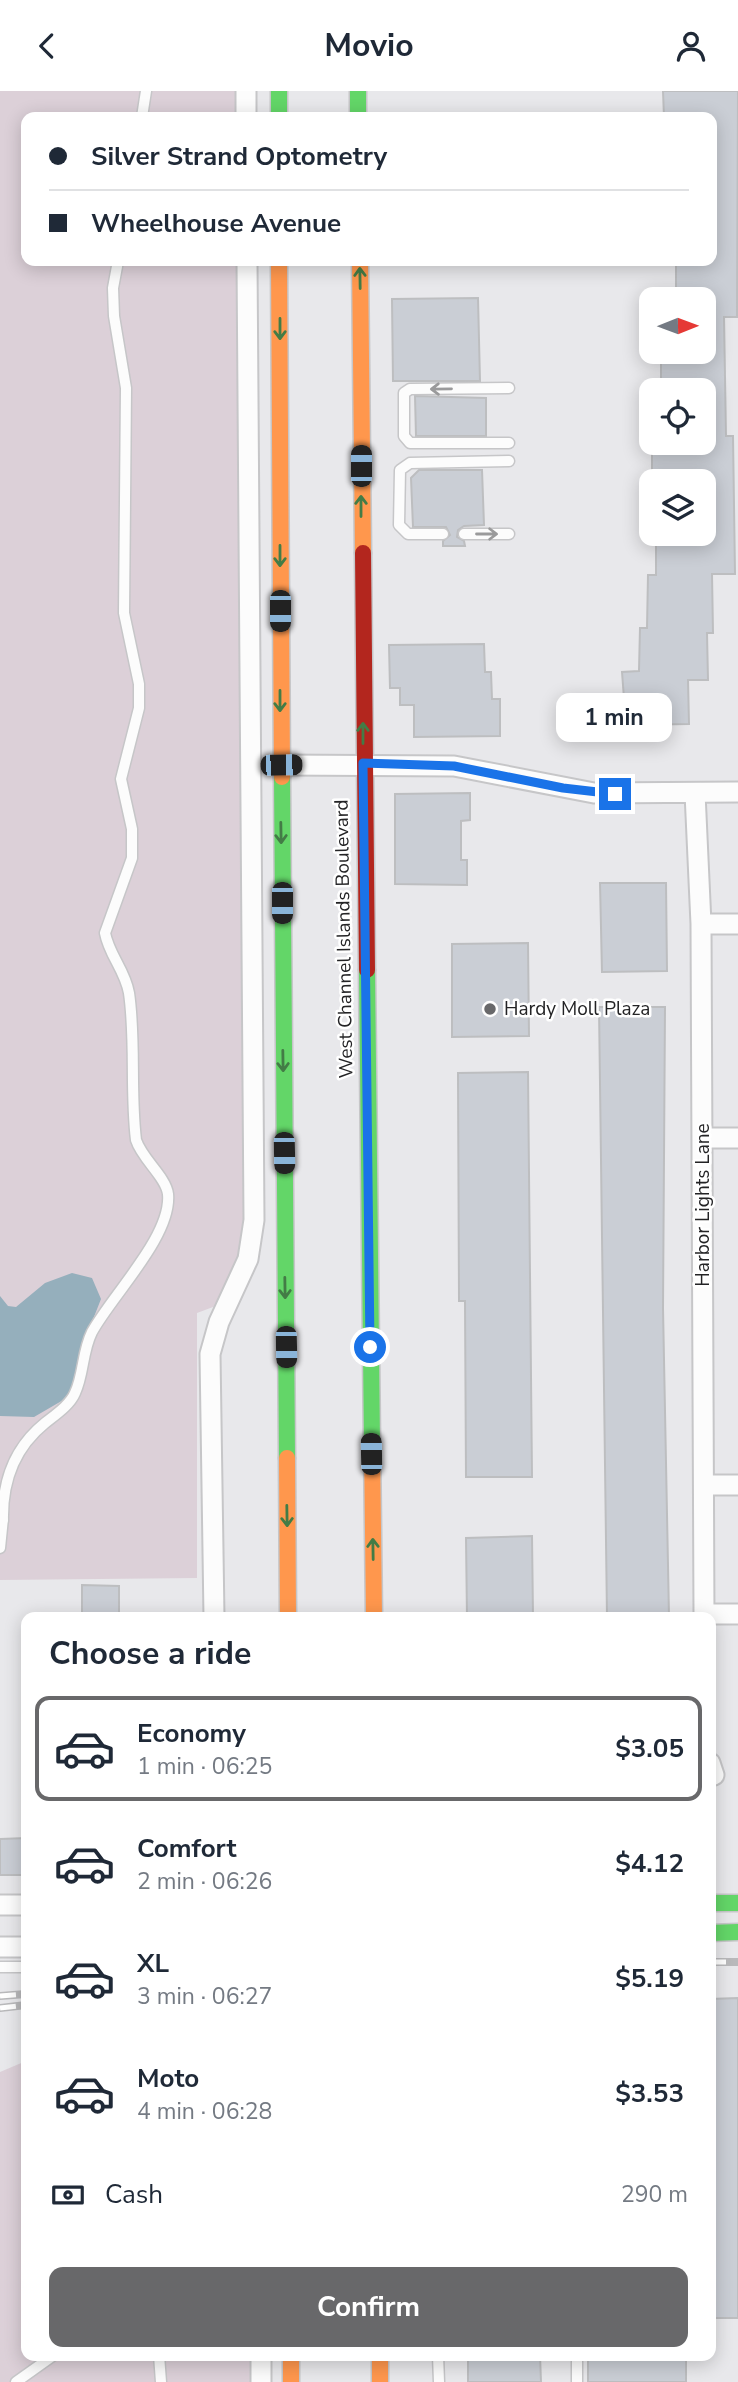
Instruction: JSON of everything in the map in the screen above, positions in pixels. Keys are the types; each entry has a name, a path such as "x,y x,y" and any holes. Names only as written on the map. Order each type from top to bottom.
{"main road":[{"path":"279,91 279,112"},
{"path":"358,91 358,112"},
{"path":"279,266 288,1612"},
{"name":"West Channel Islands Boulevard","path":"360,266 363,763 374,1612"},
{"path":"716,1903 738,1903"},
{"path":"716,1933 738,1932"},
{"path":"291,2361 291,2382"},
{"path":"380,2361 380,2382"}],"street":[{"path":"246,91 246,112"},
{"path":"214,1612 210,1354 219,1322 248,1259 254,1220 247,266"},
{"path":"281,765 363,763 454,766 594,793 738,792"},
{"name":"Harbor Lights Lane","path":"695,793 701,924 704,1612"},
{"path":"701,924 738,924"},
{"path":"703,1138 738,1138"},
{"path":"705,1485 738,1485"},
{"path":"716,1615 738,1614"},
{"path":"0,1905 21,1905"},
{"path":"0,1947 21,1947"},
{"path":"261,2361 261,2382"}],"lane":[{"path":"143,112 146,91"},
{"path":"0,1490 26,1440 75,1395 86,1345 107,1307 154,1242 163,1219 168,1194 140,1153 136,1140 130,997 123,968 107,943 105,933 132,858 132,829 121,779 139,708 139,684 124,613 126,388 114,316 113,288 117,266"},
{"path":"509,388 410,389 404,393 404,436 410,443 509,443"},
{"path":"443,534 408,534 399,525 400,470 410,463 509,461"},
{"path":"464,534 509,534"},
{"path":"0,1548 3,1493 11,1470"},
{"path":"0,1504 3,1521"},
{"path":"0,1967 21,1967"},
{"path":"16,2382 46,2361"},
{"path":"159,2361 161,2382"},
{"path":"438,2361 439,2382"},
{"path":"577,2361 577,2382"}],"shaded area":[{"path":"0,91 237,91 237,112 21,112 21,266 239,266 247,1220 242,1249 221,1304 197,1313 197,1578 0,1580"},
{"path":"21,2063 21,2361 251,2361 251,2382 0,2382 0,2072"}],"water":[{"path":"72,1273 92,1278 101,1299 79,1355 71,1393 34,1417 0,1416 0,1296 8,1306 16,1307 45,1283"}],"building":[{"path":"663,91 738,91 737,317 724,317 726,436 733,436 735,574 712,574 713,633 707,633 708,680 688,680 689,724 626,725 622,672 639,671 640,628 647,628 648,575 656,575 656,546 716,546 716,469 652,469 652,455 716,455 716,378 661,378 661,364 716,364 716,287 676,287 676,266 717,266 717,112 664,112"},
{"path":"478,298 480,381 393,381 392,299"},
{"path":"415,396 486,398 486,436 416,436"},
{"path":"419,470 482,470 484,525 464,526 458,530 457,537 464,541 465,546 443,546 443,541 450,535 446,527 413,527 411,478"},
{"path":"484,644 485,672 491,672 492,699 500,699 500,736 414,737 414,705 400,705 400,688 390,688 389,645"},
{"path":"470,793 470,820 461,821 461,860 467,860 467,885 395,884 395,794"},
{"path":"600,883 666,883 667,971 602,972"},
{"name":"Hardy Moll Plaza","path":"528,943 529,1036 452,1037 452,944"},
{"path":"599,1007 665,1007 663,1308 669,1612 607,1612"},
{"path":"528,1072 532,1477 466,1477 465,1301 459,1301 458,1073"},
{"path":"532,1536 533,1612 467,1612 466,1538"},
{"path":"82,1585 119,1586 119,1612 82,1612"},
{"path":"21,1838 21,1875 0,1875 0,1839"},
{"path":"738,1998 738,2318 716,2318 716,1999"},
{"path":"468,2361 540,2361 541,2382 468,2382"},
{"path":"588,2361 686,2361 686,2382 588,2382"}],"railway":[{"path":"716,1962 738,1962"},
{"path":"0,1996 21,1994"},
{"path":"0,2008 21,2006"}],"traffic: fast":[{"path":"279,91 279,112"},
{"path":"358,91 358,112"},
{"path":"282,777 287,1458"},
{"path":"367,970 372,1444"},
{"path":"716,1903 738,1903"},
{"path":"716,1933 738,1932"}],"traffic: slow":[{"path":"279,266 282,777"},
{"path":"360,266 363,553"},
{"path":"372,1444 374,1612"},
{"path":"287,1458 288,1612"},
{"path":"291,2361 291,2382"},
{"path":"380,2361 380,2382"}],"traffic: jam":[{"path":"363,553 367,970"}],"place":[{"name":"Hardy Moll Plaza","path":"490,1009"}],"route":[{"path":"370,1347 363,763 454,766 563,788 615,794"}]}
